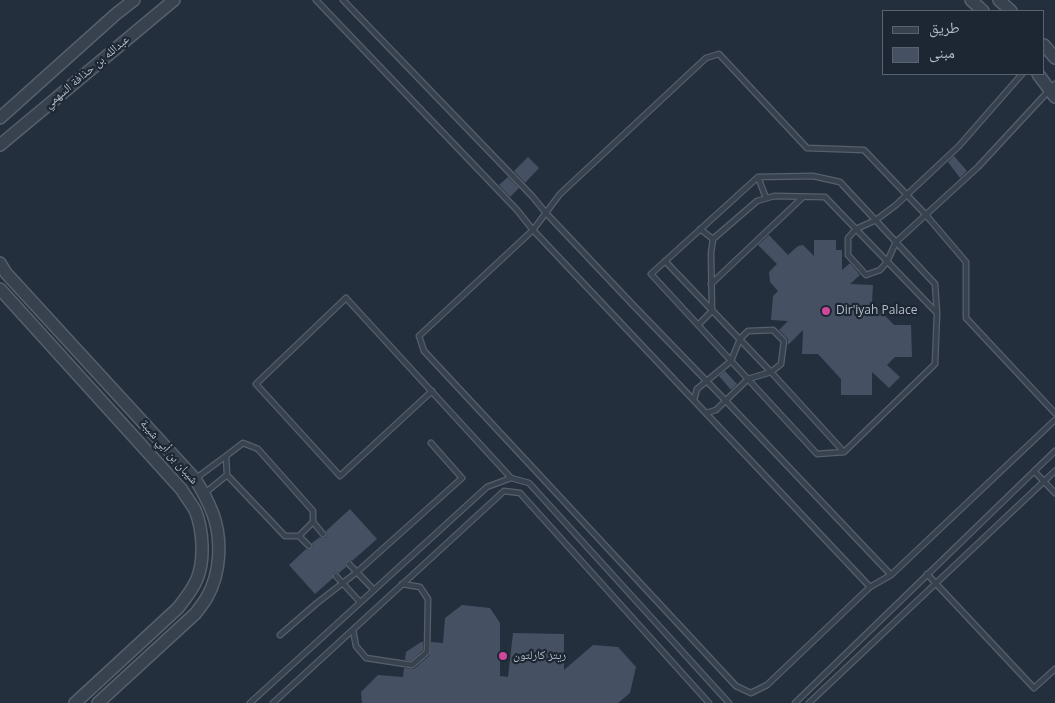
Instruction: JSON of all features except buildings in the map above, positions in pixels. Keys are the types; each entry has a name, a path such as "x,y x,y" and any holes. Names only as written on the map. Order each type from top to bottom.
{"street":[{"name":"عبدالله بن حذافة السهمي","path":"0,118 134,0"},
{"name":"عبدالله بن حذافة السهمي","path":"0,145 174,0"},
{"path":"971,0 982,10"},
{"path":"999,0 1010,10"},
{"path":"1039,75 1053,90"},
{"name":"شيبان بن أبي شيبة","path":"0,264 195,479 213,515 218,537 218,561 215,579 207,597 196,613 98,703"},
{"name":"شيبان بن أبي شيبة","path":"0,289 182,490 195,511 199,524 202,541 202,562 197,580 189,594 178,608 75,703"}],"lane":[{"path":"316,0 517,210 533,230 870,587"},
{"path":"343,0 891,575"},
{"path":"1055,413 966,318 966,262 907,194 864,150 806,148 719,54 706,58 560,194 533,230 419,336 424,351 736,686 751,693 767,685 870,587 891,575 1055,420"},
{"path":"1021,75 959,146 896,205 876,220 856,230 848,238 848,255 866,274 880,270 887,262 896,242 978,167 1053,90"},
{"path":"813,176 840,182 876,220 935,284 937,314 935,364 844,452 817,454 651,274 758,177 813,176"},
{"path":"758,177 766,198"},
{"path":"698,325 712,311 711,253 713,239 757,201 774,196 825,197 937,314"},
{"path":"711,284 803,196"},
{"path":"700,229 713,239"},
{"path":"665,261 844,452"},
{"path":"432,391 340,476 256,384 346,298 432,391 511,478 529,484 729,703"},
{"path":"694,400 697,388 731,361 740,339 748,332 773,330 784,341 781,364 771,372 748,379 716,410 706,413"},
{"path":"280,635 357,572 462,478 431,443"},
{"path":"195,479 243,444 258,449 313,511 312,522 300,536"},
{"path":"795,703 1055,451"},
{"path":"226,456 227,476 285,536 300,536 309,546"},
{"path":"1034,471 1055,493"},
{"path":"809,703 1055,471"},
{"path":"204,494 227,476"},
{"path":"250,703 487,487 511,478"},
{"path":"273,703 504,491 520,493 709,703"},
{"path":"312,522 323,534"},
{"path":"349,564 374,590"},
{"path":"927,574 1034,688 1055,669"},
{"path":"336,576 360,602"},
{"path":"353,630 356,646 366,658 412,665 427,652 428,599 420,587 402,584"}],"place":[{"name":"Dir'iyah Palace","path":"826,311"},
{"name":"ريتز كارلتون","path":"503,656"}]}
